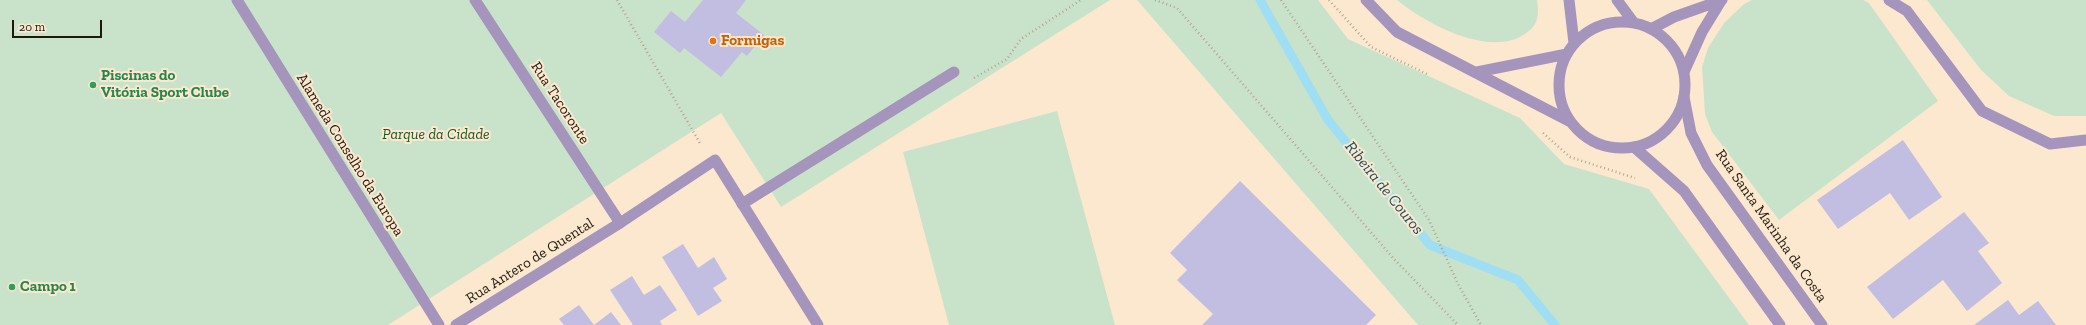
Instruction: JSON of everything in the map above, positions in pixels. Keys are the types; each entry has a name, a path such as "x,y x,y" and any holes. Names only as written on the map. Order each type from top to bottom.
{"street":[{"name":"Alameda Conselho da Europa","path":"237,0 438,325"},
{"name":"Rua Tacoronte","path":"475,0 620,223"},
{"path":"1366,0 1397,32 1569,120"},
{"path":"1569,0 1574,43"},
{"path":"1617,0 1634,23"},
{"path":"1651,29 1674,17 1722,0"},
{"path":"1684,72 1702,32 1722,0"},
{"path":"1889,0 1907,11 1982,110 2050,144 2086,140"},
{"path":"1617,22 1634,23 1651,29 1666,40 1678,55 1684,72 1684,97 1678,115 1667,130 1652,141 1634,147 1616,148 1598,144 1582,134 1569,120 1561,105 1558,88 1560,70 1566,54 1574,43 1586,32 1601,25 1617,22"},
{"path":"1477,72 1566,54"},
{"path":"742,204 954,72"},
{"name":"Rua Santa Marinha da Costa","path":"1684,97 1691,133 1707,165 1822,325"},
{"path":"1634,147 1684,191 1780,325"},
{"path":"711,163 715,160 818,325"},
{"name":"Rua Antero de Quental","path":"456,325 620,223 711,163"}],"path":[{"path":"617,0 711,163"},
{"path":"971,80 1007,59 1021,39 1081,0"},
{"path":"1155,0 1177,8 1394,259 1458,325"},
{"path":"1281,0 1429,220 1458,284 1481,325"}],"green space":[{"name":"Parque da Cidade","path":"0,0 1110,0 781,207 721,113 388,325 0,325"},
{"path":"1137,0 1318,0 1348,39 1520,118 1564,164 1649,189 1749,325 1418,325"},
{"path":"1397,0 1537,0 1538,15 1530,31 1511,40 1494,42 1477,40 1441,28 1424,19"},
{"path":"1752,0 1863,0 1869,3 1938,101 1779,220 1712,132 1705,114 1702,67 1708,48 1724,23 1744,4"},
{"path":"1927,0 2086,0 2086,116 2054,116 2009,96 1981,70"},
{"path":"1057,111 1115,325 949,325 903,152"}],"building":[{"name":"Formigas","path":"703,0 746,0 736,13 764,35 747,56 742,52 721,77 684,48 680,53 654,32 671,11 685,22"},
{"path":"1903,140 1942,197 1909,220 1890,193 1838,229 1817,200"},
{"path":"1240,181 1376,315 1366,325 1202,325 1213,314 1177,280 1187,270 1170,253"},
{"path":"1964,212 1989,243 1978,251 2002,283 1967,311 1943,280 1893,319 1867,287"},
{"path":"683,244 698,268 714,257 727,279 713,288 722,301 698,316 662,257"},
{"path":"632,276 644,295 660,285 677,310 660,321 662,325 633,325 610,290"},
{"path":"2008,300 2019,315 2038,301 2056,325 1974,325"},
{"path":"579,305 594,325 564,325 559,319"},
{"path":"611,312 621,325 594,325"}],"waterway":[{"name":"Ribeira de Couros","path":"1260,0 1328,120 1430,245 1518,280 1555,325"}],"place":[{"name":"Formigas","path":"713,41"},
{"name":"Piscinas do Vitória Sport Clube","path":"93,85"},
{"name":"Campo 1","path":"12,287"}]}
